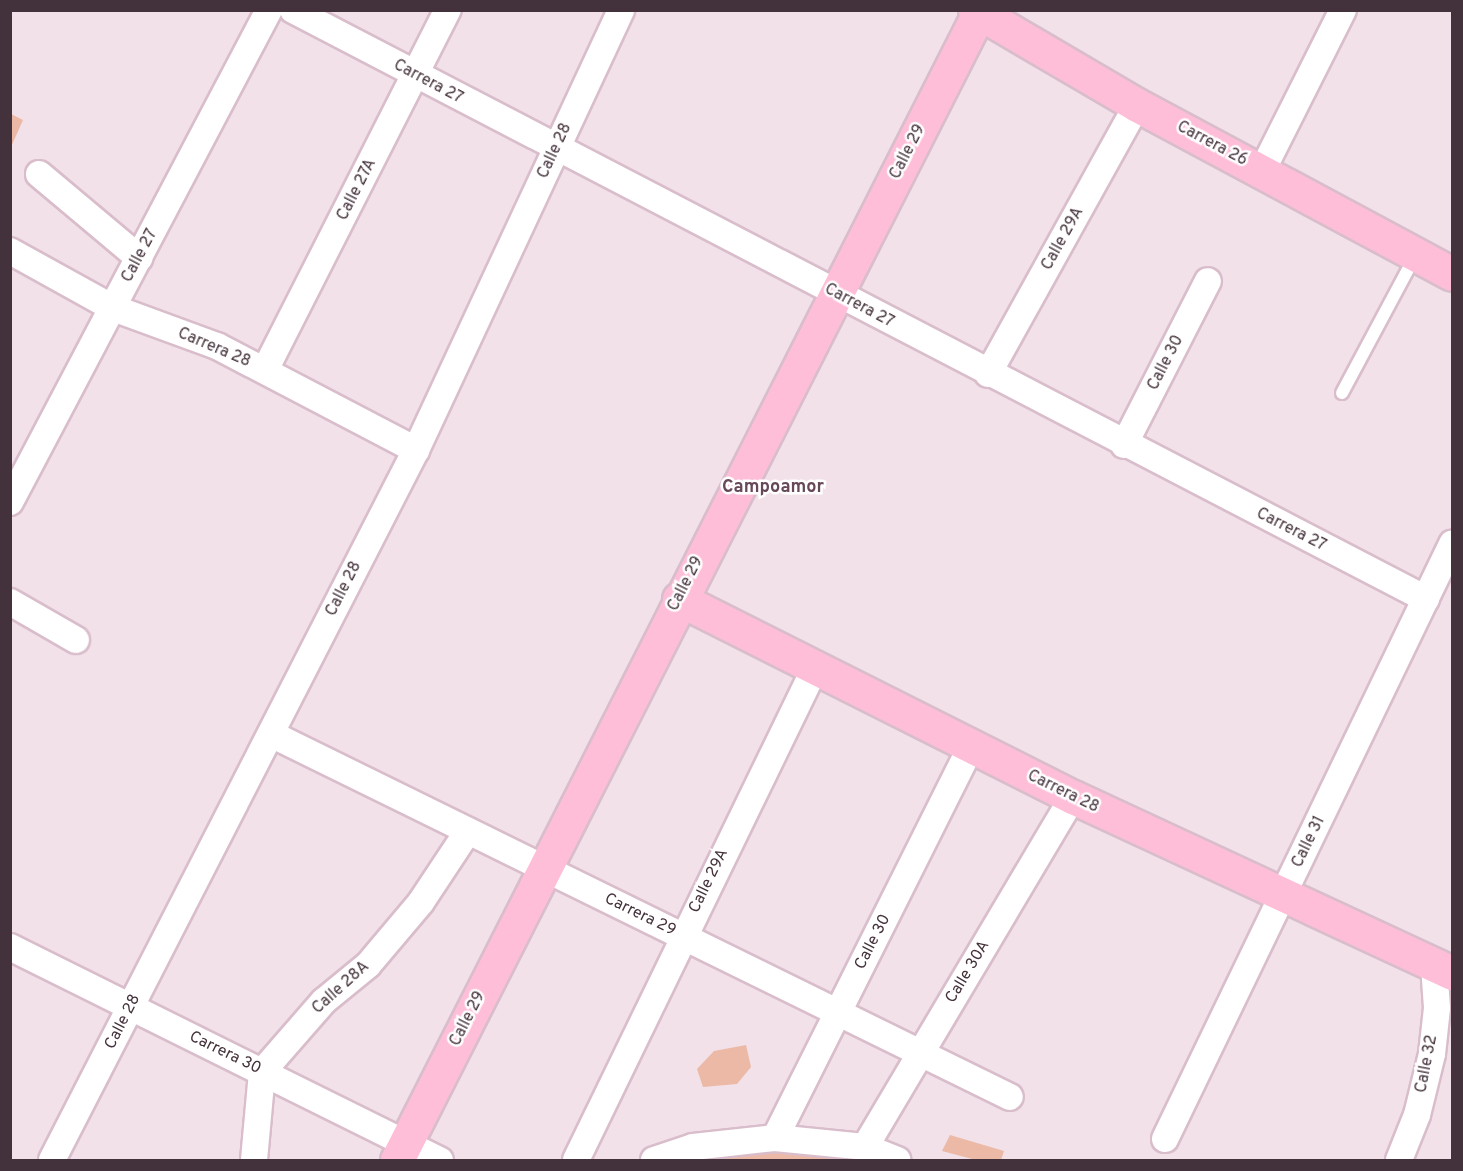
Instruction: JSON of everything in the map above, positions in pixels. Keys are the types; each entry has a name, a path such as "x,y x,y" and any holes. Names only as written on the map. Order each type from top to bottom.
{"street":[{"name":"Calle 27","path":"10,502 269,10"},
{"name":"Carrera 27","path":"293,10 1124,445 1426,599"},
{"name":"Calle 27A","path":"265,370 448,10"},
{"name":"Calle 28","path":"52,1161 416,450 621,10"},
{"path":"1262,171 1343,10"},
{"name":"Carrera 26","path":"978,11 1137,105 1452,274"},
{"name":"Calle 29","path":"401,1152 978,11"},
{"name":"Calle 29A","path":"988,374 1137,105"},
{"path":"39,174 139,258"},
{"name":"Carrera 28","path":"10,251 113,308 217,346 416,450"},
{"name":"Calle 30","path":"1124,445 1208,281"},
{"name":"Calle 31","path":"1165,1139 1452,544"},
{"name":"Carrera 28","path":"679,599 1073,797 1443,969"},
{"path":"10,602 76,640"},
{"name":"Calle 29A","path":"576,1161 682,936 815,668"},
{"name":"Carrera 29","path":"271,734 1010,1097"},
{"name":"Calle 30","path":"775,1138 971,746"},
{"name":"Calle 30A","path":"865,1147 1073,797"},
{"name":"Calle 28A","path":"262,1072 324,1002 369,965 421,902 468,831"},
{"name":"Carrera 30","path":"10,947 262,1072 401,1152 440,1161"},
{"name":"Calle 32","path":"1399,1161 1417,1115 1432,1054 1443,969"},
{"path":"254,1161 262,1072"},
{"path":"654,1161 693,1147 775,1138 865,1147 897,1161"}],"lane":[{"path":"1342,393 1415,254"}],"shaded area":[{"path":"11,114 23,120 11,147"},
{"path":"746,1045 751,1067 737,1084 703,1087 697,1069 714,1051"},
{"path":"950,1135 1004,1151 1001,1160 976,1160 942,1151"},
{"path":"787,1143 863,1160 690,1160"}],"district":[{"name":"Campoamor","path":"773,488"}]}
